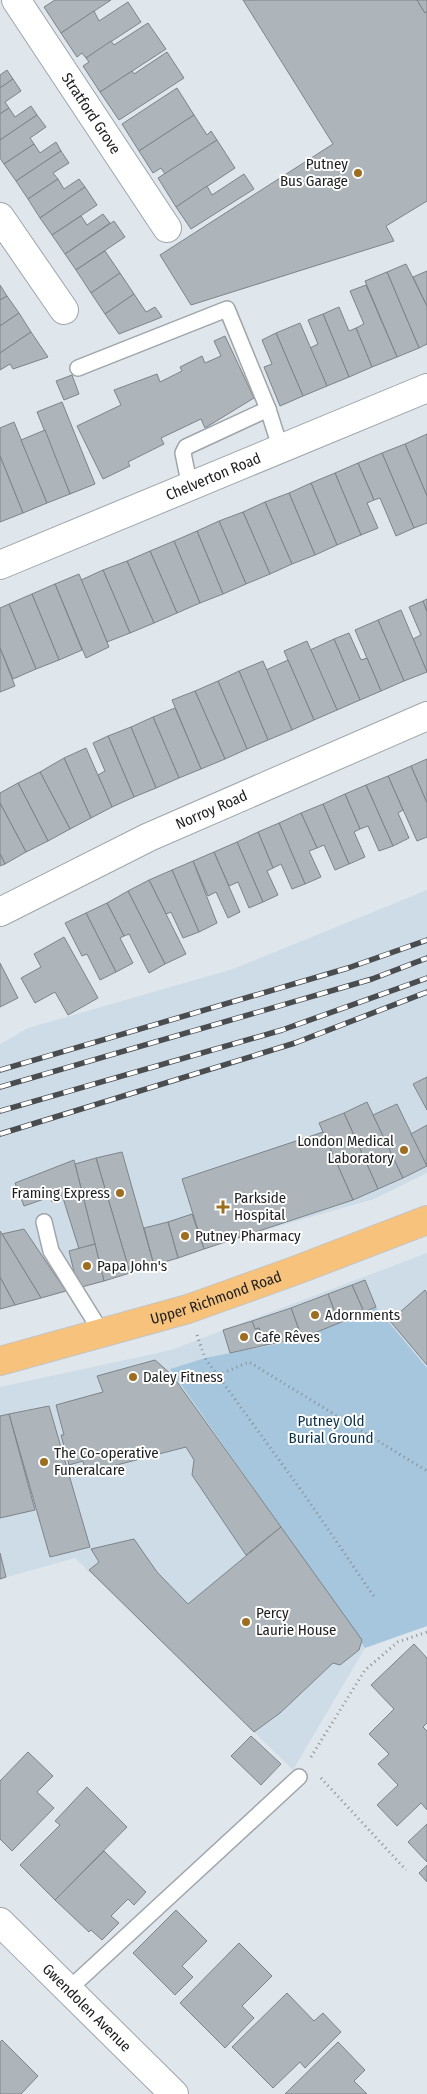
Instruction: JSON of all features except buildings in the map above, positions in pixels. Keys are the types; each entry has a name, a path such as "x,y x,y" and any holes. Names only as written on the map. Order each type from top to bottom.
{"highway":[{"name":"Upper Richmond Road","path":"0,1361 188,1309 427,1220"}],"street":[{"name":"Stratford Grove","path":"16,0 167,228"},
{"path":"0,216 64,310"},
{"name":"Chelverton Road","path":"0,565 427,388"},
{"name":"Norroy Road","path":"0,912 148,837 427,716"},
{"name":"Gwendolen Avenue","path":"0,1922 174,2094"}],"lane":[{"path":"78,368 227,309 268,409 281,450"},
{"path":"190,487 183,453 186,447 268,409"},
{"path":"44,1222 51,1251 102,1333"},
{"path":"69,1989 298,1777"}],"path":[{"path":"188,1309 205,1358 306,1496 375,1598"},
{"path":"218,1375 250,1362 427,1471"},
{"path":"298,1777 365,1670 398,1642 427,1632"},
{"path":"307,1763 406,1870"}],"shaded area":[{"path":"427,890 427,1173 374,1199 0,1306 0,1044 28,1028 233,969"},
{"path":"427,1253 427,1368 376,1307 297,1340 205,1358 170,1369 365,1648 293,1770 75,1558 0,1579 0,1387 171,1350"}],"green space":[{"name":"Putney Old Burial Ground","path":"376,1307 427,1368 427,1626 365,1648 170,1369 205,1358 297,1340"}],"railway":[{"path":"0,1070 348,968 427,940"},
{"path":"0,1087 372,979 427,958"},
{"path":"0,1111 282,1030 427,978"},
{"path":"0,1134 295,1043 427,992"}],"place":[{"name":"Putney Bus Garage","path":"358,173"},
{"name":"London Medical Laboratory","path":"404,1150"},
{"name":"Framing Express","path":"120,1193"},
{"name":"Parkside Hospital","path":"223,1207"},
{"name":"Putney Pharmacy","path":"185,1236"},
{"name":"Papa John's","path":"87,1266"},
{"name":"Adornments","path":"315,1315"},
{"name":"Cafe Rêves","path":"244,1337"},
{"name":"Daley Fitness","path":"133,1377"},
{"name":"The Co-operative Funeralcare","path":"44,1462"},
{"name":"Percy Laurie House","path":"246,1622"}]}
